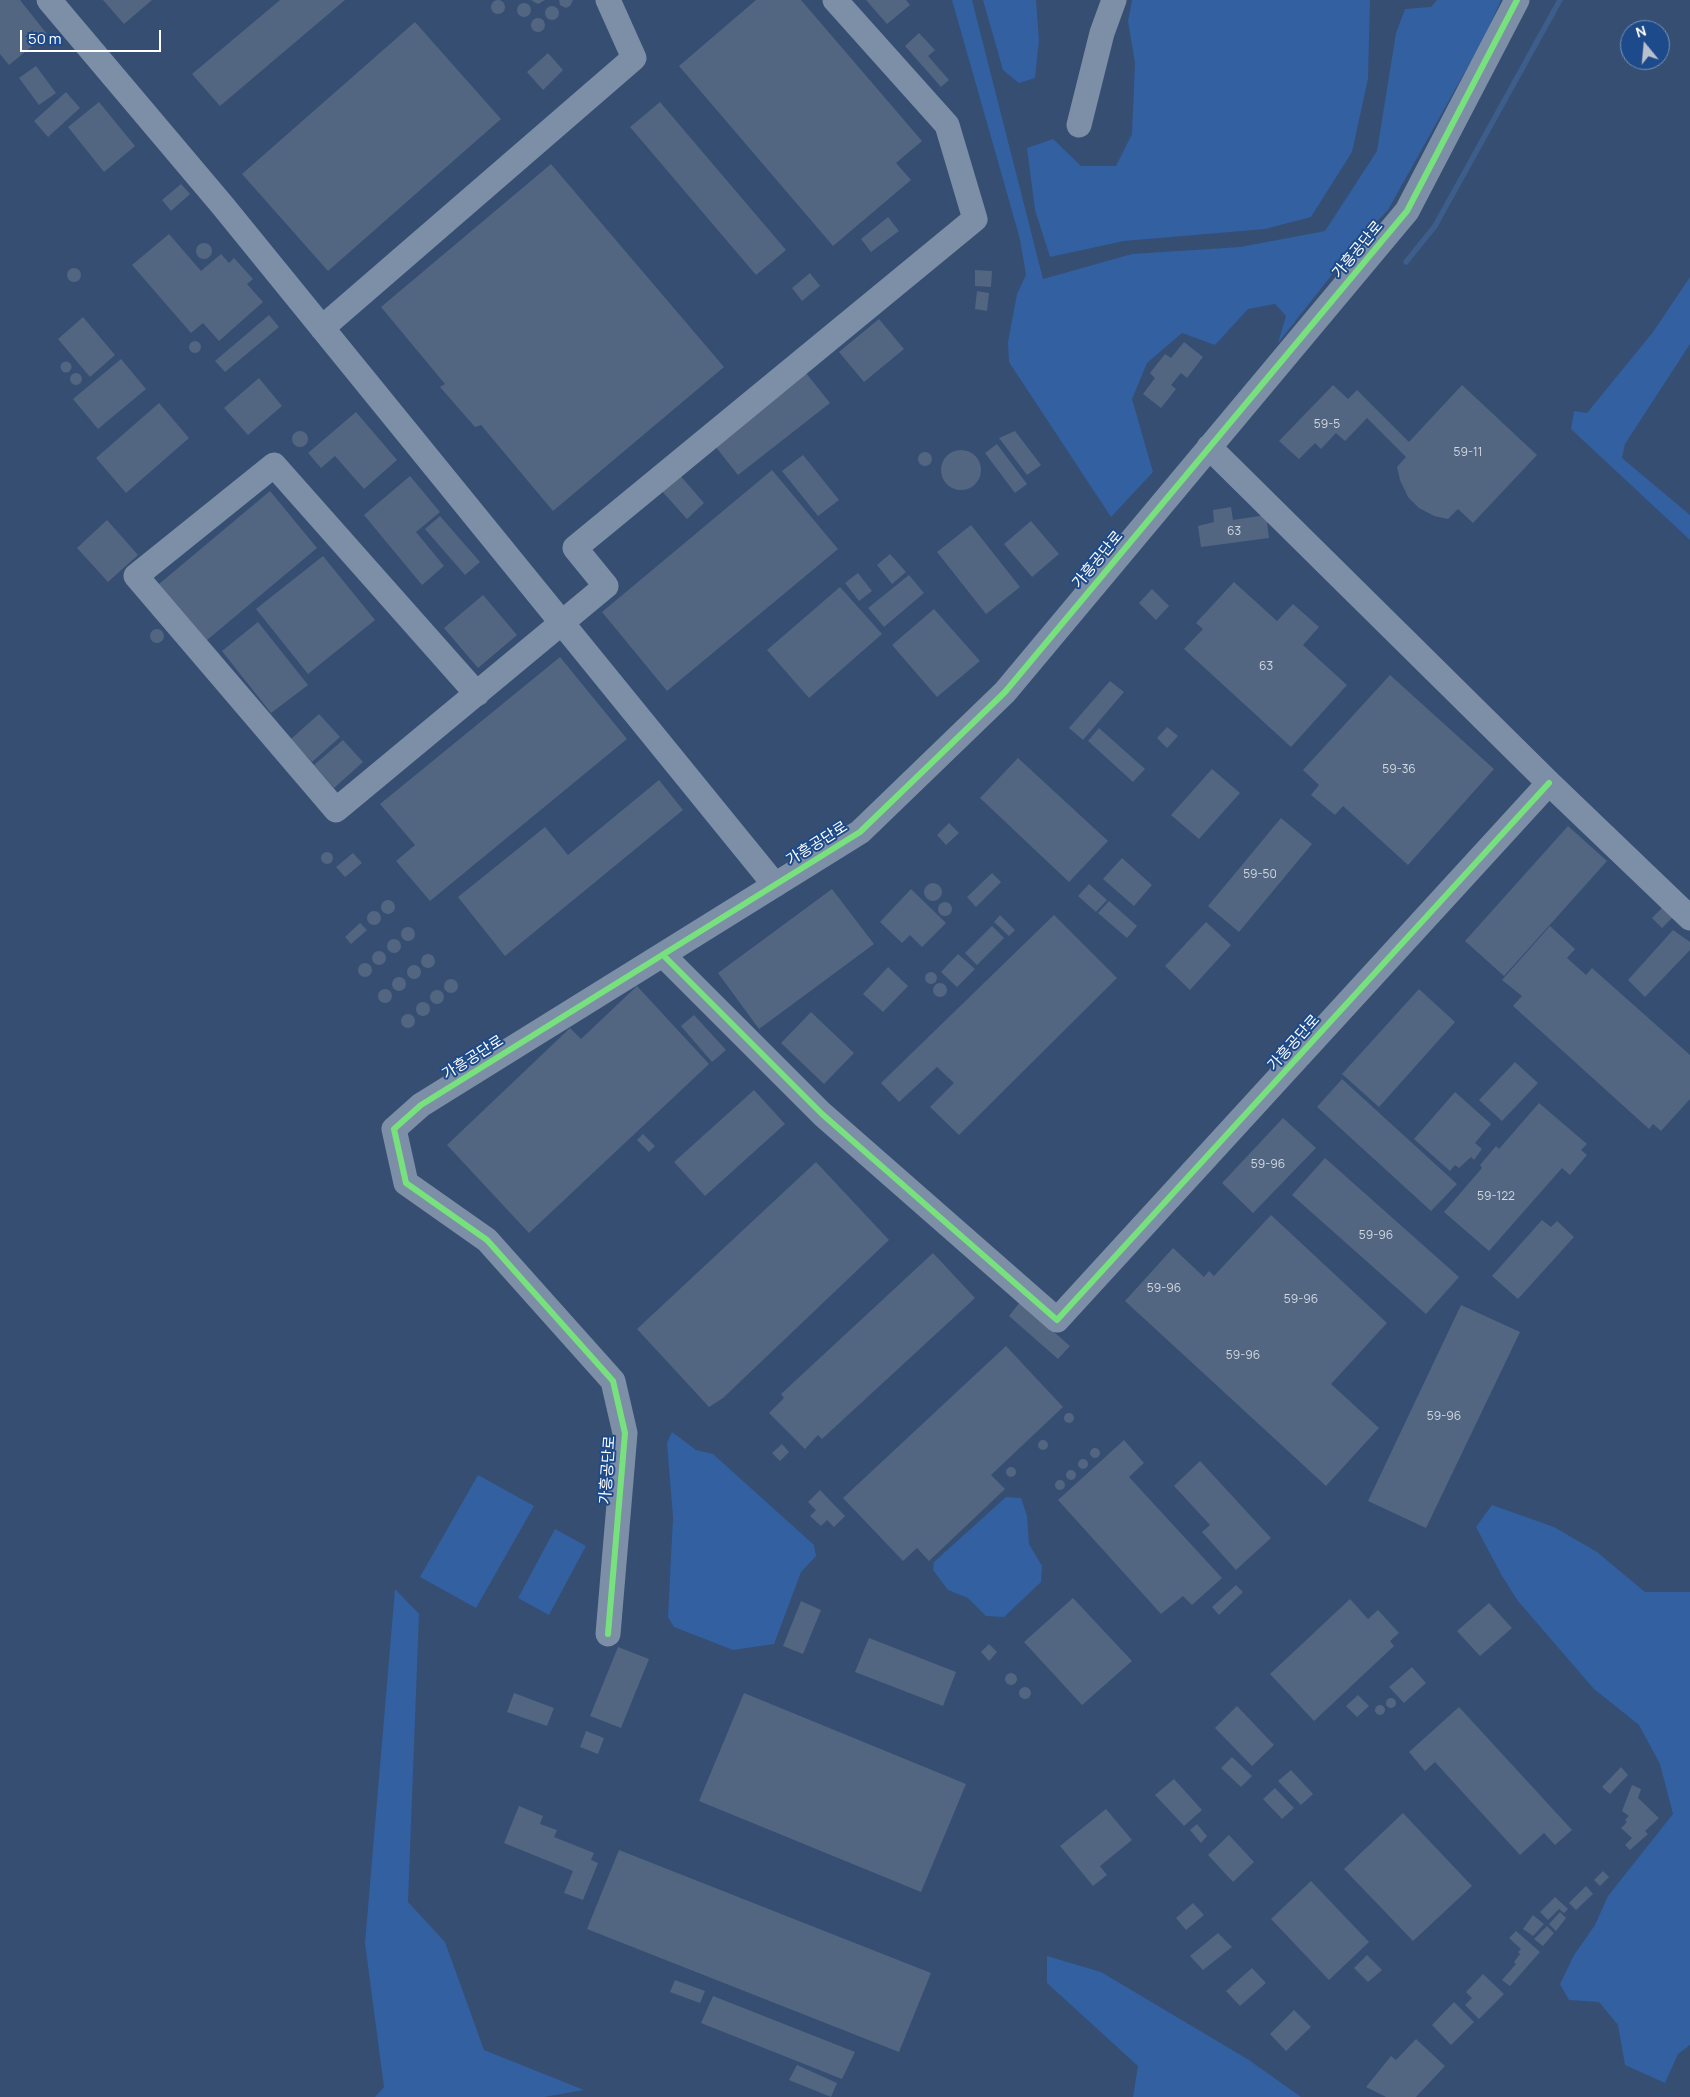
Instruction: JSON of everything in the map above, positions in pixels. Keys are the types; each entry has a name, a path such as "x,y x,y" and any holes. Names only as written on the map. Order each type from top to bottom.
{"street":[{"path":"49,0 322,328 775,885"},
{"path":"322,328 634,58 608,0"},
{"path":"477,694 274,465 136,576 336,810 477,694 606,586 575,548 976,219 947,125 835,0"},
{"path":"1079,125 1102,33 1114,0"},
{"name":"가흥공단로","path":"608,1634 625,1433 612,1382 487,1240 406,1183 394,1129 421,1105 860,832 1005,692 1407,211 1517,0"},
{"path":"1209,448 1549,784 1690,918"},
{"name":"가흥공단로","path":"663,954 822,1114 1057,1320 1549,784"}],"shaded area":[{"path":"952,0 972,0 1043,279 1132,254 1240,247 1325,231 1377,151 1396,33 1405,9 1431,7 1437,0 1501,0 1486,34 1388,210 1361,238 1278,343 1286,316 1275,304 1248,309 1215,345 1182,333 1147,363 1132,399 1153,472 1111,517 1009,362 1008,342 1017,294 1026,275 1020,239"},
{"path":"983,0 1036,0 1039,40 1035,78 1019,83 1003,70"},
{"path":"1132,0 1370,0 1368,79 1352,152 1311,217 1265,229 1124,241 1050,257 1035,210 1027,148 1053,139 1081,166 1116,166 1132,134 1135,63 1128,21"},
{"path":"1690,277 1690,344 1625,444 1622,458 1690,515 1690,540 1571,429 1574,411 1587,413 1653,332"},
{"path":"672,1432 696,1450 713,1454 814,1545 816,1556 801,1572 774,1644 733,1650 674,1627 668,1617 673,1517 667,1443"},
{"path":"478,1475 534,1506 476,1608 420,1577"},
{"path":"1006,1497 1021,1498 1027,1516 1029,1544 1042,1566 1041,1582 1004,1617 986,1616 968,1598 948,1590 933,1570 934,1562"},
{"path":"1492,1505 1554,1527 1597,1552 1645,1592 1690,1592 1690,2045 1678,2054 1665,2083 1625,2065 1618,2025 1599,2002 1569,2000 1560,1984 1574,1955 1595,1925 1608,1896 1673,1814 1660,1764 1639,1725 1594,1689 1518,1601 1502,1576 1476,1527"},
{"path":"555,1529 586,1546 549,1615 518,1598"},
{"path":"395,1589 419,1614 408,1902 445,1942 484,2050 584,2090 544,2097 375,2097 384,2087 365,1943"},
{"path":"1047,1956 1101,1972 1249,2060 1301,2097 1133,2097 1138,2066 1047,1983"}],"building":[{"path":"0,0 20,0 47,34 9,65 0,54"},
{"path":"103,0 152,0 124,24"},
{"path":"280,0 345,0 220,106 192,74"},
{"path":"498,0 503,2 505,7 503,12 498,14 493,12 491,7 493,2"},
{"path":"531,0 545,0 538,4"},
{"path":"559,0 573,0 570,6 566,8 560,5"},
{"path":"756,0 801,0 922,141 896,163 911,180 833,246 679,66"},
{"path":"866,0 906,0 910,5 887,24"},
{"path":"524,3 529,5 531,10 529,15 524,17 519,15 517,10 519,5"},
{"path":"552,6 557,8 559,13 557,18 552,20 547,18 545,13 547,8"},
{"path":"538,18 543,20 545,25 543,30 538,32 533,30 531,25 533,20"},
{"path":"415,22 501,119 328,271 242,174"},
{"path":"919,33 935,50 928,56 949,80 941,87 905,46"},
{"path":"548,53 563,70 543,90 527,72"},
{"path":"36,66 56,93 39,105 19,78"},
{"path":"66,92 80,108 48,137 34,121"},
{"path":"99,102 135,146 104,172 68,127"},
{"path":"660,102 786,250 756,275 630,127"},
{"path":"551,164 724,367 553,511 481,425 475,427 440,387 445,384 381,307"},
{"path":"181,184 190,194 171,211 162,200"},
{"path":"888,217 899,231 871,252 861,239"},
{"path":"169,234 201,271 221,254 229,263 234,258 253,279 247,284 263,302 219,341 203,323 191,333 132,265"},
{"path":"204,243 212,251 204,259 196,251"},
{"path":"71,268 77,268 81,275 77,282 71,282 67,278 67,272"},
{"path":"975,270 992,271 991,287 975,286"},
{"path":"810,273 820,286 802,301 792,288"},
{"path":"977,291 989,293 987,311 975,309"},
{"path":"269,315 279,327 225,372 215,361"},
{"path":"83,317 115,355 90,377 58,339"},
{"path":"879,319 904,349 864,382 839,352"},
{"path":"193,341 197,341 201,347 197,353 193,353 189,349 189,345"},
{"path":"1184,342 1203,357 1187,378 1181,373 1171,385 1176,389 1161,408 1143,394 1155,378 1150,373 1165,354 1171,358"},
{"path":"121,359 146,389 98,429 73,399"},
{"path":"66,361 72,367 66,373 60,367"},
{"path":"74,373 78,373 82,379 78,385 74,385 70,381 70,377"},
{"path":"806,373 830,403 738,475 715,446"},
{"path":"259,378 282,406 248,435 224,408"},
{"path":"1333,385 1348,399 1357,390 1409,442 1462,385 1537,455 1473,523 1458,509 1448,519 1434,516 1419,508 1408,497 1400,480 1397,467 1406,457 1367,418 1345,441 1336,433 1321,449 1315,443 1299,459 1279,441"},
{"path":"159,403 189,438 126,493 96,458"},
{"path":"356,412 397,460 364,489 335,456 321,468 308,453"},
{"path":"300,431 308,439 300,447 292,439"},
{"path":"1015,431 1041,465 1027,475 999,438"},
{"path":"997,444 1027,484 1015,493 985,453"},
{"path":"965,450 972,453 978,459 981,470 980,478 972,487 965,490 957,490 950,487 942,478 941,466 944,459 953,451"},
{"path":"925,452 930,454 932,459 930,464 925,466 920,464 918,459 920,454"},
{"path":"803,455 839,500 818,516 782,471"},
{"path":"772,470 838,549 667,691 602,612"},
{"path":"678,473 704,503 687,519 660,489"},
{"path":"410,476 440,512 416,532 444,566 422,585 364,515"},
{"path":"270,491 317,548 207,640 159,584"},
{"path":"1231,507 1233,520 1266,515 1269,538 1201,547 1198,526 1214,522 1213,510"},
{"path":"440,516 480,562 465,575 425,529"},
{"path":"107,520 138,555 108,582 77,548"},
{"path":"1031,521 1059,554 1032,577 1004,544"},
{"path":"971,525 1020,587 986,614 937,552"},
{"path":"890,554 906,572 892,584 877,565"},
{"path":"323,556 375,620 308,674 256,609"},
{"path":"858,573 872,591 859,601 845,583"},
{"path":"909,575 924,593 884,627 868,608"},
{"path":"1234,582 1277,621 1293,604 1319,627 1303,645 1347,685 1291,747 1184,649 1203,629 1196,623"},
{"path":"840,587 882,634 809,698 767,650"},
{"path":"1152,589 1169,606 1156,620 1139,603"},
{"path":"483,595 517,635 478,668 444,628"},
{"path":"934,609 980,661 937,697 892,645"},
{"path":"258,622 308,685 271,713 222,651"},
{"path":"157,629 162,631 164,636 162,641 157,643 152,641 150,636 152,631"},
{"path":"560,657 627,739 430,901 396,861 415,845 380,804"},
{"path":"1390,675 1494,769 1408,865 1343,806 1335,815 1311,795 1319,785 1303,770"},
{"path":"1110,681 1124,692 1083,740 1069,728"},
{"path":"319,714 340,737 312,762 291,739"},
{"path":"1167,727 1178,736 1167,748 1157,738"},
{"path":"1099,728 1145,769 1133,782 1088,741"},
{"path":"343,740 363,762 334,788 314,765"},
{"path":"1018,758 1108,841 1069,882 980,798"},
{"path":"1212,769 1240,793 1199,839 1171,815"},
{"path":"659,780 683,810 505,956 458,897 545,827 568,855"},
{"path":"1281,818 1312,844 1239,932 1208,906"},
{"path":"949,823 959,833 946,845 937,835"},
{"path":"1568,826 1607,861 1504,976 1465,941"},
{"path":"329,852 332,853 332,863 325,864 322,863 321,856 322,853"},
{"path":"353,853 362,863 345,877 336,867"},
{"path":"1122,858 1152,885 1134,906 1103,879"},
{"path":"992,873 1001,882 976,907 967,897"},
{"path":"933,883 939,886 942,892 939,898 933,901 927,898 924,892 927,886"},
{"path":"1089,884 1107,900 1096,912 1078,896"},
{"path":"832,889 874,944 759,1029 718,973"},
{"path":"911,889 946,923 922,947 910,935 902,943 880,922"},
{"path":"388,900 393,902 395,907 393,912 388,914 383,912 381,907 383,902"},
{"path":"1109,901 1137,926 1127,938 1098,913"},
{"path":"945,902 950,904 952,909 950,914 945,916 940,914 938,909 940,904"},
{"path":"1666,904 1676,914 1662,928 1652,918"},
{"path":"374,911 379,913 381,918 379,923 374,925 369,923 367,918 369,913"},
{"path":"1000,915 1015,930 1009,936 994,922"},
{"path":"1054,915 1117,978 959,1135 930,1107 954,1083 937,1067 899,1102 881,1083"},
{"path":"1206,922 1231,945 1190,990 1165,966"},
{"path":"360,923 367,930 351,944 345,937"},
{"path":"992,926 1004,938 977,965 965,953"},
{"path":"1550,926 1575,949 1567,958 1586,975 1592,968 1690,1055 1690,1099 1661,1131 1653,1124 1649,1129 1513,1006 1522,996 1502,980"},
{"path":"408,927 413,929 415,934 413,939 408,941 403,939 401,934 403,929"},
{"path":"1673,930 1690,942 1690,950 1645,997 1628,980"},
{"path":"394,939 399,941 401,946 399,951 394,953 389,951 387,946 389,941"},
{"path":"379,951 384,953 386,958 384,963 379,965 374,963 372,958 374,953"},
{"path":"428,954 433,956 435,961 433,966 428,968 423,966 421,961 423,956"},
{"path":"958,954 975,969 957,987 941,972"},
{"path":"365,963 370,965 372,970 370,975 365,977 360,975 358,970 360,965"},
{"path":"414,965 419,967 421,972 419,977 414,979 409,977 407,972 409,967"},
{"path":"888,967 908,986 883,1012 863,994"},
{"path":"931,972 937,978 931,984 925,978"},
{"path":"399,977 404,979 406,984 404,989 399,991 394,989 392,984 394,979"},
{"path":"451,979 456,981 458,986 456,991 451,993 446,991 444,986 446,981"},
{"path":"940,983 945,985 947,990 945,995 940,997 935,995 933,990 935,985"},
{"path":"637,986 709,1064 529,1233 447,1145 570,1028 581,1039"},
{"path":"385,989 390,991 392,996 390,1001 385,1003 380,1001 378,996 380,991"},
{"path":"1419,989 1455,1022 1379,1107 1342,1074"},
{"path":"437,990 442,992 444,997 442,1002 437,1004 432,1002 430,997 432,992"},
{"path":"423,1002 428,1004 430,1009 428,1014 423,1016 418,1014 416,1009 418,1004"},
{"path":"811,1012 854,1053 824,1084 781,1043"},
{"path":"408,1014 413,1016 415,1021 413,1026 408,1028 403,1026 401,1021 403,1016"},
{"path":"694,1015 726,1050 712,1062 681,1026"},
{"path":"1515,1062 1538,1083 1502,1121 1479,1100"},
{"path":"1342,1079 1457,1184 1431,1211 1317,1107"},
{"path":"754,1090 785,1124 705,1196 674,1162"},
{"path":"1455,1092 1491,1124 1475,1143 1482,1149 1474,1160 1471,1157 1459,1168 1455,1165 1450,1171 1414,1139"},
{"path":"1539,1103 1587,1144 1581,1150 1587,1155 1570,1175 1562,1168 1489,1251 1444,1212 1482,1168 1480,1165 1496,1146 1499,1149"},
{"path":"1283,1118 1316,1148 1253,1213 1222,1183"},
{"path":"643,1134 655,1146 649,1152 637,1140"},
{"path":"1325,1158 1459,1277 1426,1314 1292,1195"},
{"path":"816,1162 889,1240 723,1398 709,1407 637,1329"},
{"path":"1271,1215 1387,1323 1331,1384 1379,1428 1326,1486 1125,1301 1173,1248 1204,1277 1209,1271 1214,1276"},
{"path":"1542,1220 1551,1227 1557,1221 1574,1237 1518,1299 1492,1276"},
{"path":"933,1253 975,1298 822,1439 818,1435 805,1449 769,1413 784,1398 781,1394"},
{"path":"1020,1302 1070,1346 1058,1359 1009,1316"},
{"path":"1461,1305 1520,1332 1426,1528 1368,1501"},
{"path":"1006,1346 1063,1407 991,1475 1005,1489 929,1561 917,1548 903,1561 843,1498"},
{"path":"1069,1413 1074,1418 1069,1423 1064,1418"},
{"path":"1043,1440 1048,1445 1043,1450 1038,1445"},
{"path":"1124,1440 1144,1463 1129,1477 1222,1578 1192,1605 1183,1596 1161,1614 1058,1500"},
{"path":"782,1444 789,1452 780,1461 772,1453"},
{"path":"1095,1448 1100,1453 1095,1458 1090,1453"},
{"path":"1083,1459 1088,1464 1083,1469 1078,1464"},
{"path":"1200,1461 1271,1538 1236,1570 1202,1532 1210,1525 1174,1486"},
{"path":"1011,1467 1016,1472 1011,1477 1006,1472"},
{"path":"1071,1470 1076,1475 1071,1480 1066,1475"},
{"path":"1060,1480 1065,1485 1060,1490 1055,1485"},
{"path":"820,1490 845,1516 834,1527 827,1520 821,1526 810,1516 816,1510 808,1502"},
{"path":"1236,1585 1243,1592 1219,1615 1212,1607"},
{"path":"1073,1598 1132,1661 1082,1705 1024,1642"},
{"path":"1350,1599 1368,1619 1378,1610 1399,1633 1390,1641 1394,1646 1314,1721 1270,1674"},
{"path":"801,1601 821,1610 803,1654 783,1646"},
{"path":"1489,1603 1512,1628 1480,1656 1457,1631"},
{"path":"869,1638 956,1672 943,1706 855,1672"},
{"path":"989,1644 997,1652 989,1661 981,1652"},
{"path":"618,1647 649,1659 621,1728 590,1716"},
{"path":"1412,1667 1426,1683 1404,1703 1389,1687"},
{"path":"1009,1673 1013,1673 1017,1679 1013,1685 1009,1685 1005,1681 1005,1677"},
{"path":"1023,1687 1027,1687 1031,1693 1027,1699 1023,1699 1019,1695 1019,1691"},
{"path":"514,1693 554,1708 547,1726 507,1712"},
{"path":"744,1693 966,1784 921,1892 699,1801"},
{"path":"1358,1695 1369,1706 1357,1717 1346,1706"},
{"path":"1389,1698 1393,1698 1396,1703 1395,1707 1389,1708 1386,1705 1386,1701"},
{"path":"1378,1705 1382,1705 1385,1710 1384,1714 1378,1715 1375,1712 1375,1708"},
{"path":"1237,1706 1274,1745 1252,1766 1215,1728"},
{"path":"1459,1707 1572,1830 1555,1845 1544,1833 1520,1855 1435,1762 1425,1771 1409,1752"},
{"path":"586,1731 604,1738 598,1754 580,1747"},
{"path":"1232,1757 1252,1776 1241,1787 1221,1768"},
{"path":"1621,1767 1628,1775 1610,1794 1602,1787"},
{"path":"1291,1770 1313,1794 1301,1805 1278,1781"},
{"path":"1174,1779 1202,1810 1184,1826 1155,1795"},
{"path":"1632,1785 1641,1789 1638,1798 1659,1818 1645,1831 1648,1834 1630,1850 1625,1845 1632,1838 1621,1828 1627,1822 1625,1820 1629,1816 1622,1811"},
{"path":"1275,1788 1294,1808 1282,1819 1263,1799"},
{"path":"519,1806 543,1816 540,1824 557,1830 554,1837 594,1853 591,1860 598,1863 583,1900 564,1893 573,1871 504,1843"},
{"path":"1106,1809 1132,1840 1100,1866 1107,1875 1093,1886 1060,1846"},
{"path":"1403,1813 1472,1886 1413,1941 1344,1869"},
{"path":"1197,1824 1207,1836 1201,1843 1190,1830"},
{"path":"1229,1835 1254,1862 1233,1882 1208,1855"},
{"path":"619,1850 931,1973 899,2052 587,1929"},
{"path":"1603,1871 1609,1877 1600,1886 1594,1880"},
{"path":"1311,1881 1369,1942 1329,1980 1271,1919"},
{"path":"1586,1886 1593,1894 1576,1910 1569,1903"},
{"path":"1555,1897 1568,1909 1564,1913 1559,1909 1548,1920 1540,1912"},
{"path":"1193,1903 1204,1915 1186,1930 1176,1918"},
{"path":"1560,1912 1566,1918 1556,1931 1549,1924"},
{"path":"1533,1915 1544,1924 1533,1936 1523,1929"},
{"path":"1547,1926 1554,1933 1543,1946 1534,1939"},
{"path":"1516,1931 1540,1952 1510,1986 1502,1980 1516,1964 1514,1962 1520,1954 1518,1952 1521,1949 1509,1938"},
{"path":"1218,1933 1232,1947 1203,1970 1190,1956"},
{"path":"1367,1955 1382,1970 1368,1982 1354,1968"},
{"path":"1252,1968 1266,1983 1240,2006 1226,1991"},
{"path":"1483,1974 1504,1994 1479,2019 1465,2005 1472,1998 1466,1992"},
{"path":"675,1980 705,1991 700,2003 670,1992"},
{"path":"713,1996 855,2052 842,2079 701,2023"},
{"path":"1454,2002 1474,2022 1451,2045 1432,2025"},
{"path":"1294,2010 1311,2027 1286,2051 1270,2034"},
{"path":"1416,2039 1445,2066 1416,2097 1386,2097 1366,2087 1391,2056 1396,2060"},
{"path":"797,2065 837,2083 831,2097 789,2080"}],"waterway":[{"path":"1406,262 1435,226 1560,0"}],"cycle path":[{"path":"608,1634 625,1433 613,1381 487,1240 406,1183 394,1129 421,1105 860,832 1005,692 1407,211 1517,0"},
{"path":"663,955 822,1114 1057,1320 1549,783"}]}
